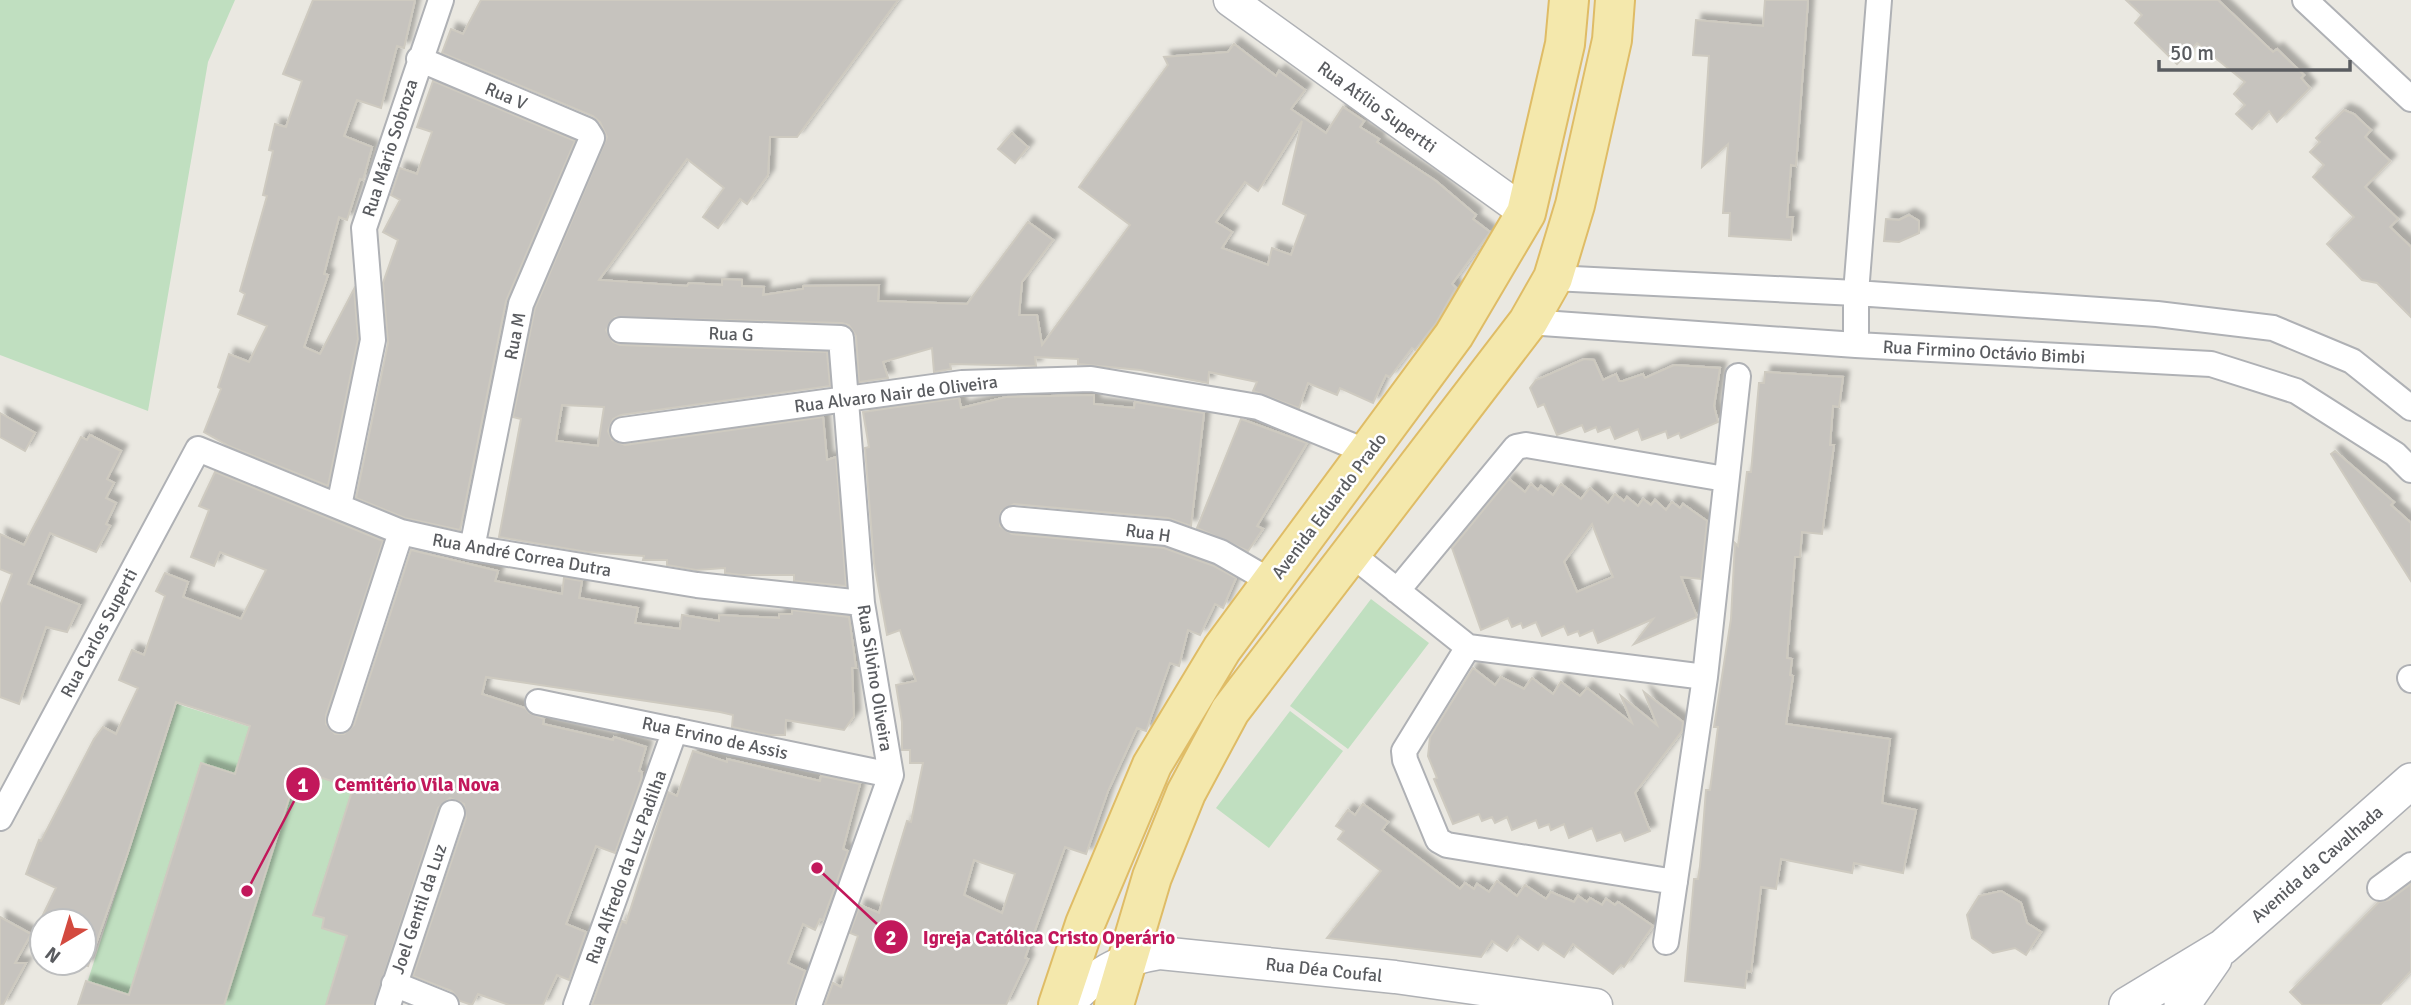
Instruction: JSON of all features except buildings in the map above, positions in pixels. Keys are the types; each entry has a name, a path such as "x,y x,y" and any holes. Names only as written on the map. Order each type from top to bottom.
{"main road":[{"name":"Avenida Eduardo Prado","path":"1058,1005 1085,924 1152,765 1222,649 1370,453 1454,335 1526,214 1565,44 1569,0"},
{"path":"1114,1005 1152,877 1185,793 1224,723 1350,553 1528,322 1553,278 1575,205 1612,40 1615,0"},
{"name":"Avenida da Cavalhada","path":"2127,1005 2223,947 2409,787"},
{"name":"Avenida da Cavalhada","path":"2182,1005 2223,947"}],"street":[{"name":"Rua Mário Sobroza","path":"339,506 373,340 364,228 441,0"},
{"name":"Rua Atílio Supertti","path":"1230,0 1526,214"},
{"path":"1856,345 1856,293 1879,0"},
{"path":"2305,0 2411,99"},
{"name":"Rua V","path":"419,59 592,135"},
{"name":"Rua M","path":"472,548 521,304 592,135"},
{"path":"1553,278 1856,293 2157,314 2273,328 2352,361 2411,408"},
{"name":"Rua Firmino Octávio Bimbi","path":"1528,322 1856,345 2211,364 2296,391 2395,454 2411,470"},
{"name":"Rua G","path":"621,330 841,338"},
{"name":"Rua Silvino Oliveira","path":"809,1005 891,775 862,603 841,338"},
{"path":"1665,942 1705,677 1738,376"},
{"name":"Rua Alvaro Nair de Oliveira","path":"623,430 962,383 1091,379 1258,407 1370,453"},
{"path":"1391,586 1516,447 1526,446 1725,479"},
{"name":"Rua André Correa Dutra","path":"198,449 401,532 472,548 697,585 862,603"},
{"name":"Rua Carlos Superti","path":"0,818 198,449"},
{"name":"Rua H","path":"1013,519 1167,533 1220,552 1272,582"},
{"path":"340,720 401,532"},
{"path":"1350,553 1468,647 1705,677"},
{"path":"1468,647 1404,751 1405,760 1438,840 1447,845 1675,882"},
{"name":"Rua Ervino de Assis","path":"538,702 891,775"},
{"name":"Rua Alfredo da Luz Padilha","path":"576,1005 676,730"},
{"name":"Joel Gentil da Luz","path":"391,994 452,813"},
{"path":"2380,888 2411,865"},
{"name":"Rua Déa Coufal","path":"1067,1005 1092,980 1128,958 1160,953 1340,971 1597,1005"},
{"path":"391,994 446,1005"}],"green space":[{"path":"0,0 235,0 208,62 148,411 0,355"},
{"path":"1371,599 1429,643 1348,749 1290,706"},
{"path":"177,704 414,778 341,1005 80,1005 89,977 98,977 98,949"},
{"path":"1290,711 1343,751 1269,848 1216,808"}],"place":[{"name":"Igreja Católica Cristo Operário","path":"817,868"},
{"name":"Cemitério Vila Nova","path":"247,891"}]}
